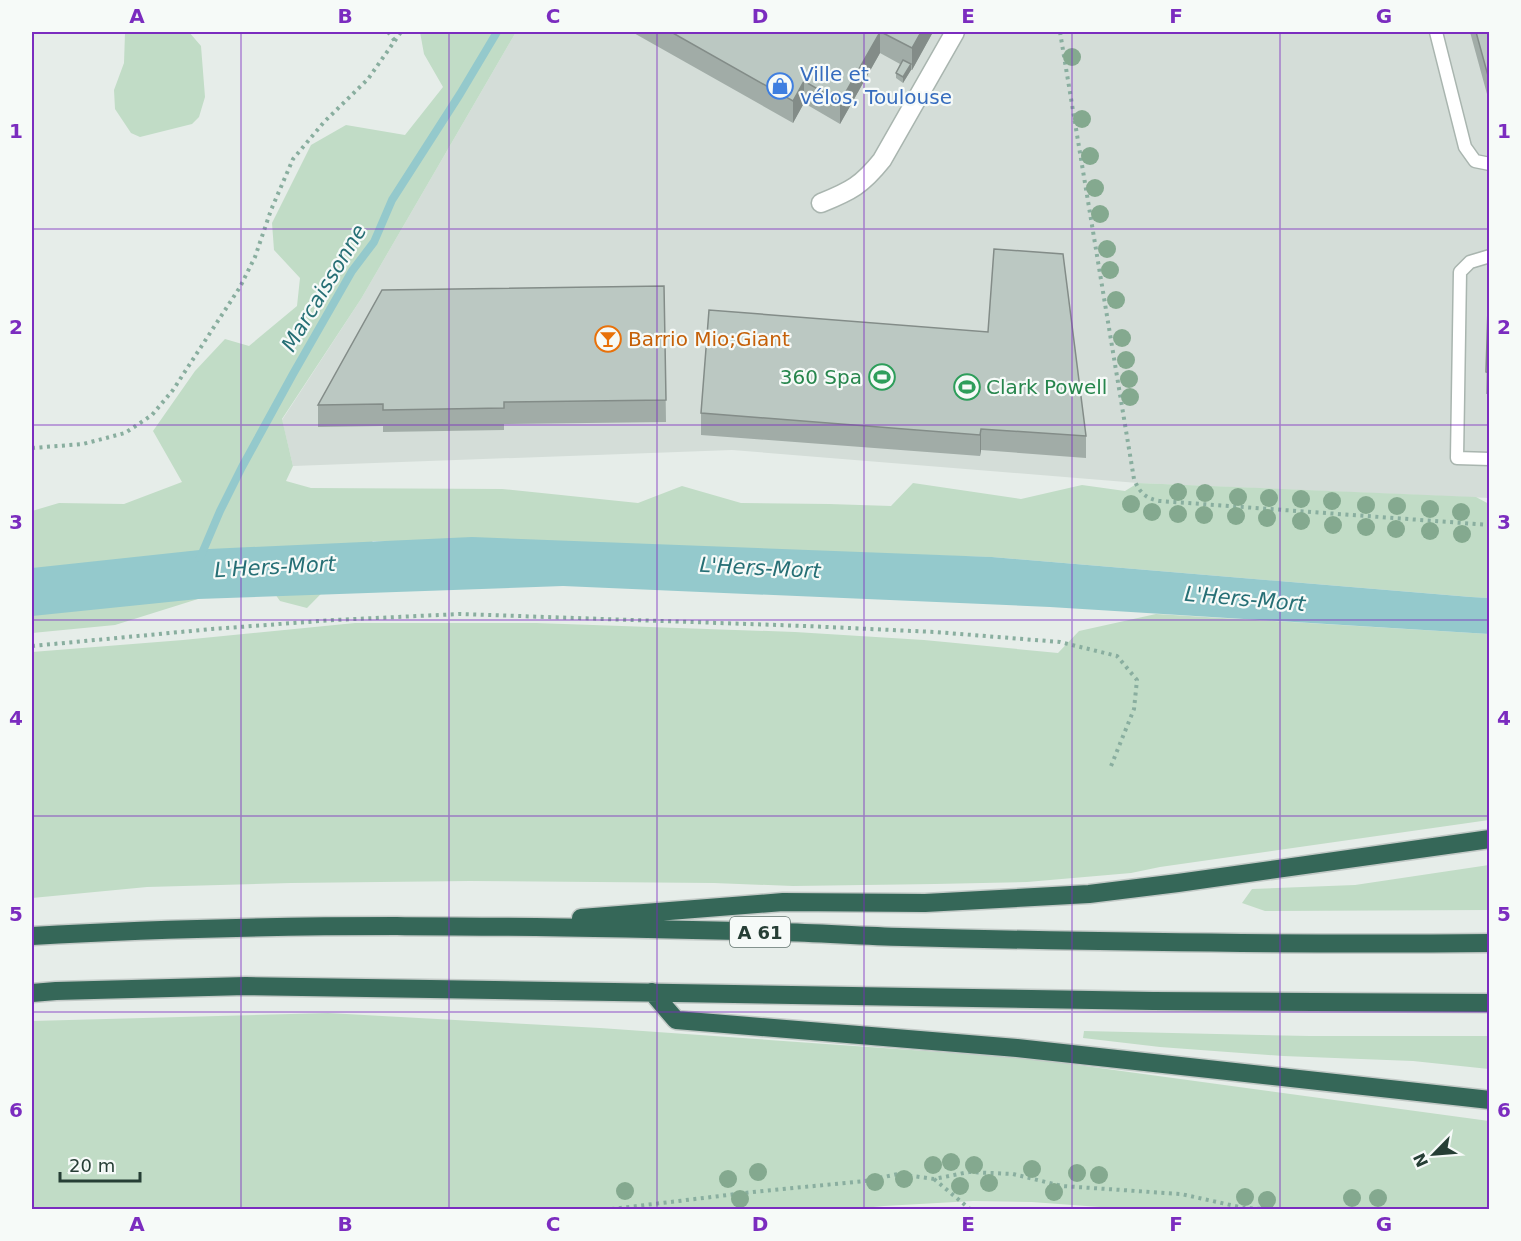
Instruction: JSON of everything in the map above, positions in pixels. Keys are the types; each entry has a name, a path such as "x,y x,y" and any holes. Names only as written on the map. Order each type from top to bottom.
{"highway":[{"path":"472,926 783,902 926,903 1089,894 1490,839"},
{"name":"A 61","path":"32,936 152,929 472,926 1318,944 1490,943"},
{"path":"32,993 246,986 1154,1001 1490,1003"},
{"path":"652,992 676,1020 1017,1048 1490,1100"}],"street":[{"path":"821,203 848,192 868,178 882,160 955,32"}],"lane":[{"path":"1436,32 1465,147 1475,160 1490,164"},
{"path":"1490,256 1470,262 1460,272 1457,458 1490,459"}],"path":[{"path":"388,32 395,41"},
{"path":"32,448 83,444 114,436 124,433 152,416 173,390 240,287 255,257 271,210 293,159 324,122 368,79 401,32"},
{"path":"1060,32 1134,479 1144,496 1160,501 1490,525"},
{"path":"32,646 223,628 460,614 935,632 1060,642 1117,656 1137,680 1134,709 1111,766"},
{"path":"604,1209 865,1182 898,1174 934,1179 969,1173 1013,1174 1062,1186 1181,1194 1244,1208 1286,1209"},
{"path":"934,1179 971,1209"}],"shaded area":[{"path":"516,32 1489,32 1489,498 1138,483 732,450 293,466 282,420 361,299"}],"green space":[{"path":"126,32 189,32 201,46 205,97 199,117 192,124 140,137 131,133 115,109 114,90 124,63"},
{"path":"420,32 516,32 361,299 282,419 293,466 286,481 311,488 502,489 638,503 682,486 741,503 891,506 913,483 1021,499 1082,485 1125,491 1138,483 1476,497 1489,504 1489,598 992,557 373,541 307,608 280,601 246,553 198,599 115,625 32,633 32,511 59,503 124,504 182,482 153,431 195,371 225,339 249,346 297,306 300,278 274,250 272,223 311,145 346,125 405,135 443,87 424,54"},
{"path":"1156,614 1489,634 1489,820 1131,873 1027,882 793,886 469,881 291,883 147,887 32,898 32,652 355,623 536,623 795,632 924,640 1058,653 1079,631"},
{"path":"1489,865 1489,910 1265,911 1242,903 1252,889 1355,885"},
{"path":"328,1013 600,1028 1026,1058 1489,1121 1489,1209 1140,1210 1032,1202 973,1201 842,1210 32,1209 32,1021"},
{"path":"1084,1031 1309,1036 1489,1036 1489,1069 1413,1061 1283,1056 1160,1047 1083,1038"}],"water":[{"name":"L'Hers-Mort","path":"472,537 992,557 1489,598 1489,634 1050,607 563,586 198,599 32,616 32,568 209,549"}],"building":[{"path":"671,32 880,32 840,102 804,81 793,101"},
{"path":"881,32 921,32 912,48"},
{"path":"1476,32 1490,32 1490,83"},
{"path":"903,60 911,64 903,77 896,73"},
{"path":"994,249 1063,254 1086,436 981,429 980,435 701,413 709,310 988,332"},
{"path":"1490,275 1490,373 1486,372"},
{"path":"664,286 666,400 504,402 504,408 383,410 383,404 318,405 382,290"}],"waterway":[{"name":"Marcaissonne","path":"200,558 242,467 293,374 352,271 374,242 392,200 497,32"}],"place":[{"name":"Ville et vélos, Toulouse","path":"780,86"},
{"name":"Barrio Mio;Giant","path":"608,339"},
{"name":"360 Spa","path":"882,377"},
{"name":"Clark Powell","path":"967,387"}]}
